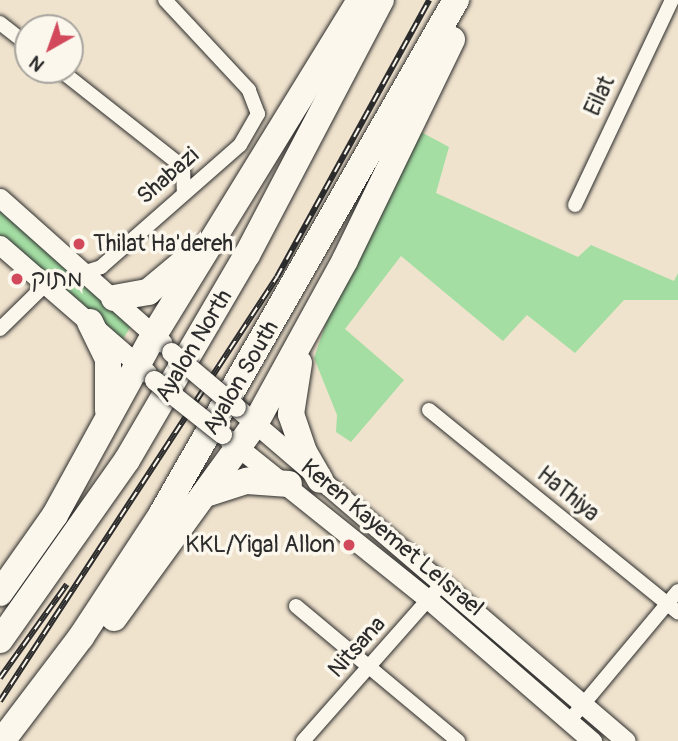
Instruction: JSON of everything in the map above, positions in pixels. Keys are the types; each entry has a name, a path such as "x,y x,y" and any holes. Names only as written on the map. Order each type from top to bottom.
{"highway":[{"path":"0,593 55,515 106,425 146,372 223,227 360,0"},
{"name":"Ayalon North","path":"0,640 127,460 247,255 381,0"},
{"name":"Ayalon South","path":"2,741 81,637 161,515 456,0"},
{"path":"23,741 209,493 230,441 305,335 471,0"},
{"path":"100,281 130,298 161,285 223,227"},
{"path":"90,322 108,359 111,378 106,425"},
{"path":"305,335 291,414 304,452 320,480"},
{"path":"209,493 247,481 289,484"}],"street":[{"name":"Shabazi","path":"100,281 184,191 240,145 258,114 249,90 166,0"},
{"name":"Eilat","path":"575,205 673,6"},
{"path":"0,23 14,34"},
{"path":"78,84 183,167 205,174"},
{"path":"183,167 184,191"},
{"name":"Keren Kayemet LeIsrael","path":"0,198 100,281 163,343 246,416 584,702 626,741"},
{"name":"Keren Kayemet LeIsrael","path":"0,245 146,372 230,441 289,484 592,741"},
{"path":"0,329 46,284"},
{"name":"HaThiya","path":"429,410 673,608"},
{"name":"Nitsana","path":"303,741 443,583"},
{"path":"570,720 673,608 678,592"},
{"path":"296,606 458,741"}],"green space":[{"path":"421,132 449,147 436,193 578,257 591,245 674,281 678,273 678,300 624,300 575,353 527,315 503,341 401,256 345,329 404,380 351,442 336,432 337,415 314,358 327,320"},
{"path":"0,198 136,318 118,347 0,245"}],"railway":[{"path":"0,701 277,277 429,0"},
{"path":"0,678 67,584"}],"place":[{"name":"Thilat Ha'dereh","path":"79,244"},
{"name":"מתוק","path":"17,279"},
{"name":"KKL/Yigal Allon","path":"349,545"}]}
